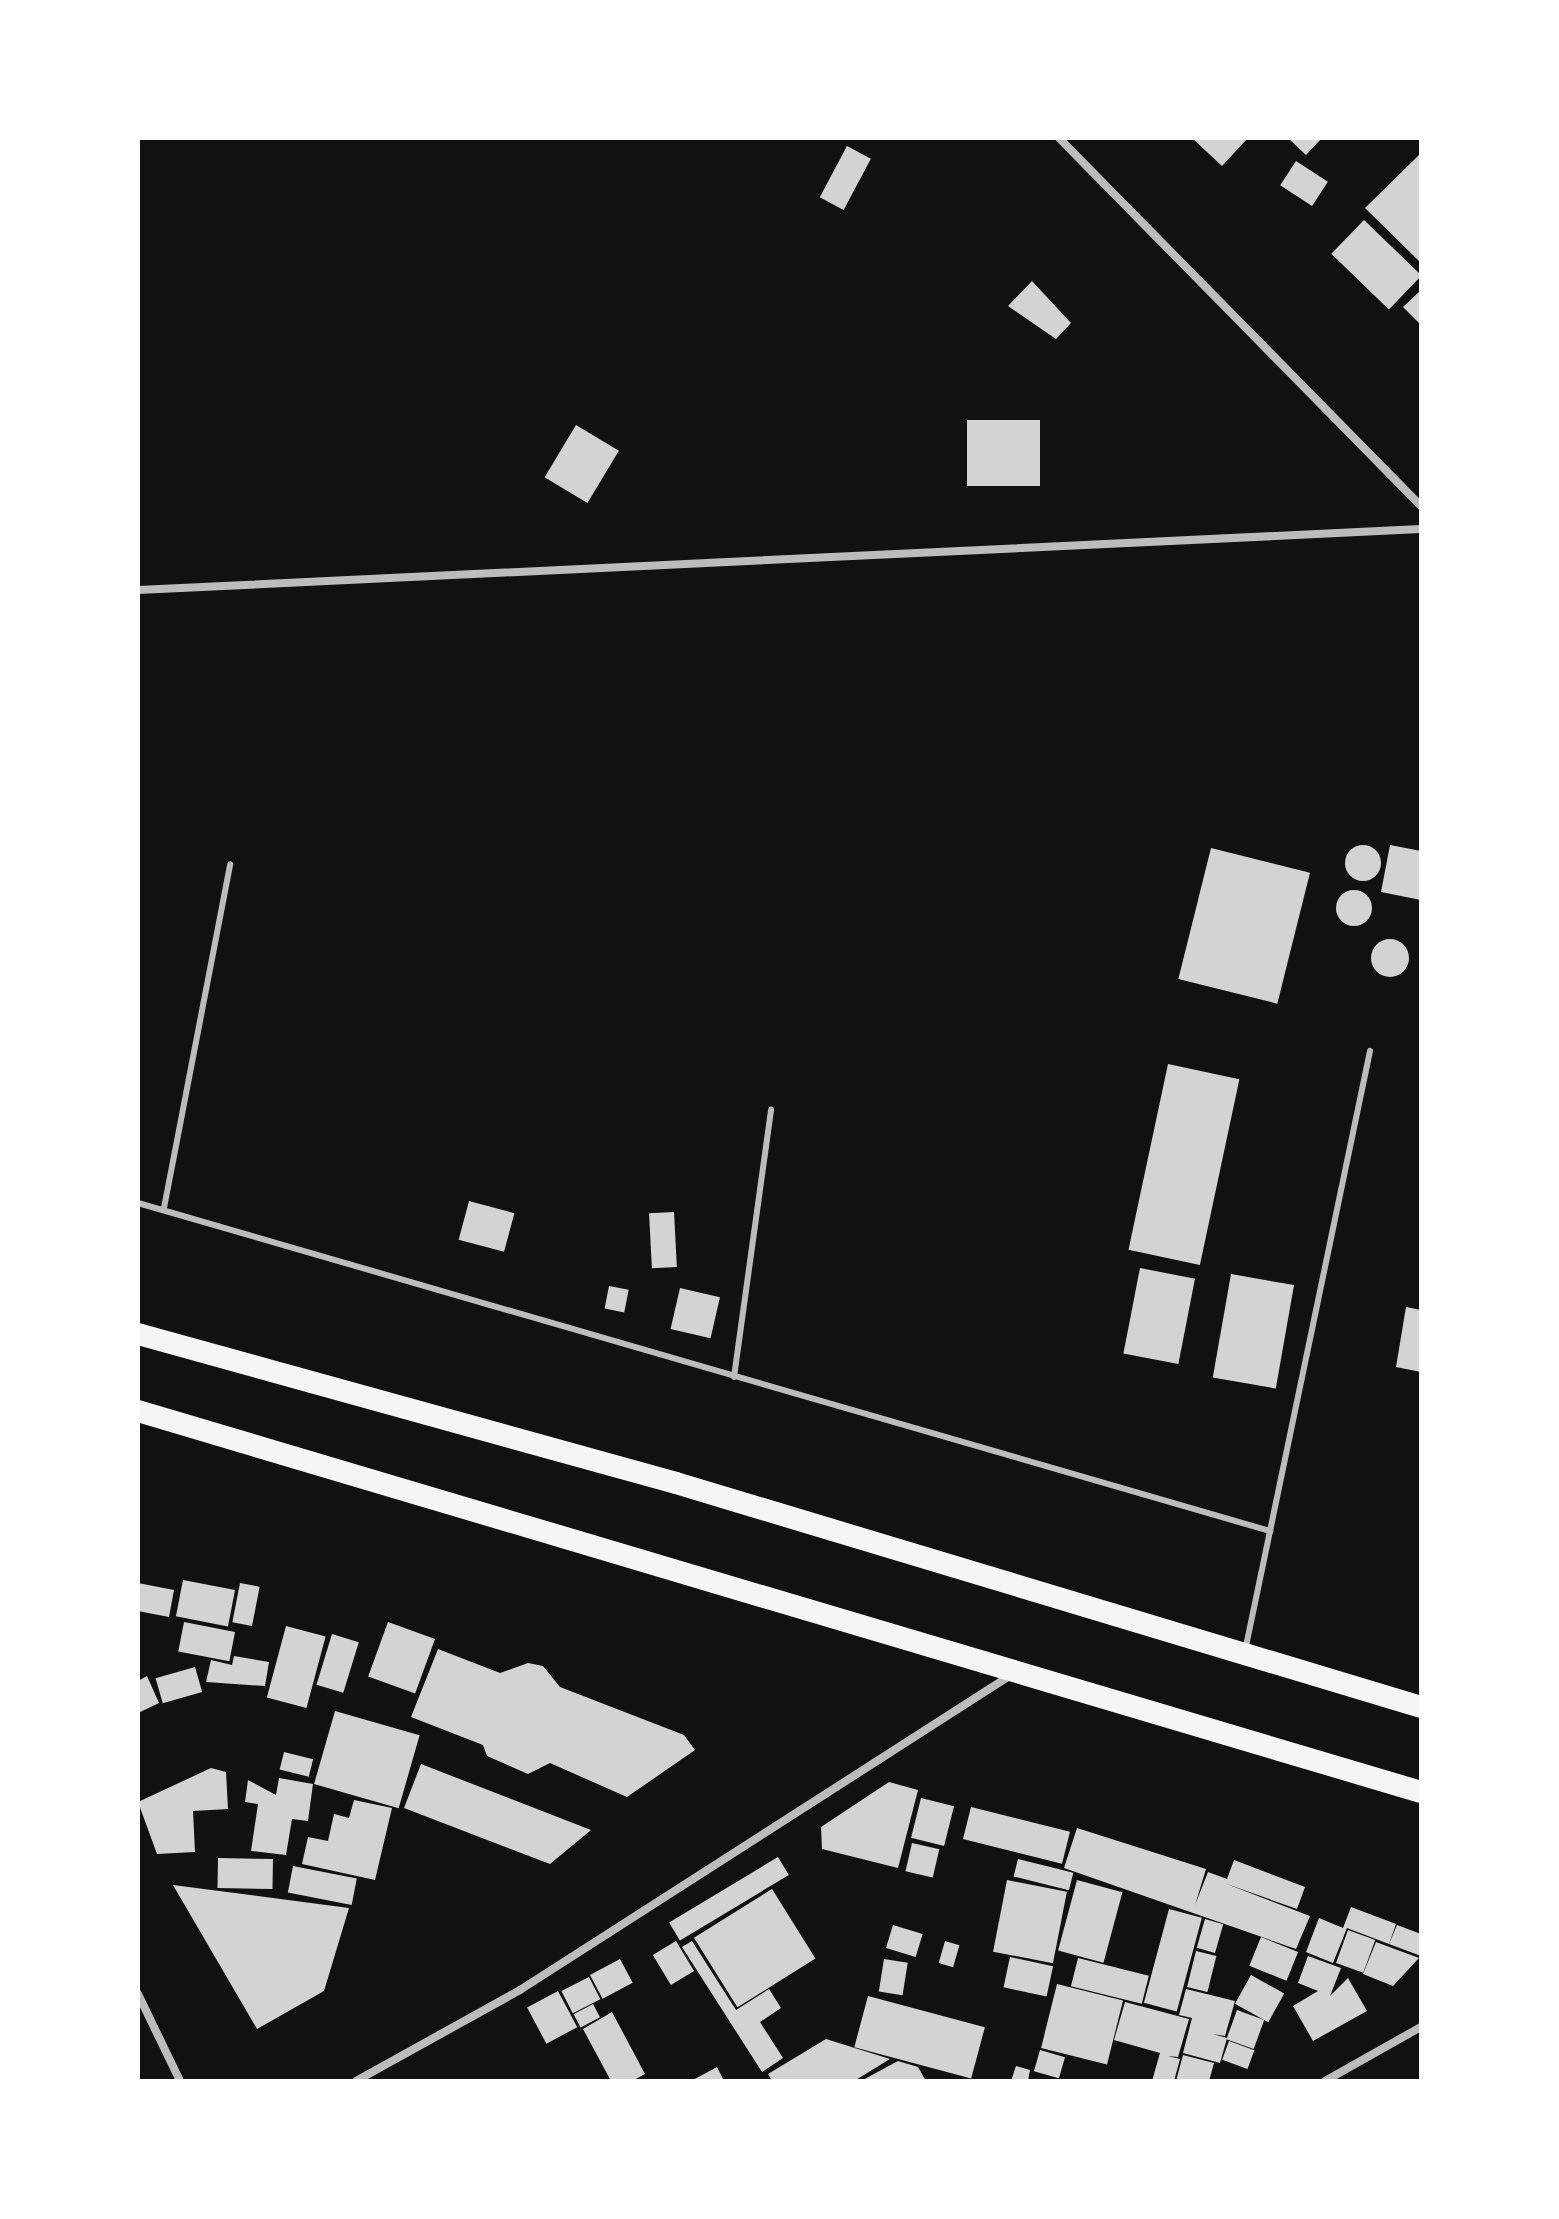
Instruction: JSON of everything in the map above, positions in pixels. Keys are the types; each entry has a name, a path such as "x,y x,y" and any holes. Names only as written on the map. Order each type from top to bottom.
{"highway":[{"path":"138,1334 676,1483 1421,1707"},
{"path":"138,1411 1421,1792"}],"street":[{"path":"1059,138 1421,506"},
{"path":"138,590 1421,529"},
{"path":"356,2081 520,1990 1016,1672"},
{"path":"138,1994 180,2081"},
{"path":"1325,2081 1421,2027"}],"lane":[{"path":"164,1208 230,864"},
{"path":"1245,1654 1370,1051"},
{"path":"734,1377 771,1110"},
{"path":"138,1203 164,1208 734,1377 1270,1531"}],"building":[{"path":"1192,138 1248,138 1222,166"},
{"path":"1288,138 1322,138 1306,155"},
{"path":"847,146 871,159 844,210 820,197"},
{"path":"1421,153 1421,263 1365,208"},
{"path":"1296,161 1328,182 1312,206 1280,185"},
{"path":"1364,220 1421,275 1389,309 1331,254"},
{"path":"1032,281 1071,323 1056,339 1008,306"},
{"path":"1421,290 1421,325 1403,307"},
{"path":"967,420 1040,420 1040,486 967,486"},
{"path":"576,425 619,451 587,503 545,477"},
{"path":"1363,845 1376,850 1381,863 1376,876 1363,881 1350,876 1345,863 1350,850"},
{"path":"1390,845 1421,851 1421,900 1381,892"},
{"path":"1211,848 1310,873 1277,1004 1178,979"},
{"path":"1354,890 1367,895 1372,908 1367,921 1354,926 1341,921 1336,908 1341,895"},
{"path":"1390,939 1403,945 1409,958 1403,971 1390,977 1377,971 1371,958 1377,945"},
{"path":"1168,1064 1239,1079 1200,1265 1128,1250"},
{"path":"469,1201 514,1213 504,1252 459,1240"},
{"path":"674,1212 677,1267 652,1268 649,1213"},
{"path":"1140,1268 1195,1279 1178,1364 1123,1353"},
{"path":"1231,1274 1294,1285 1276,1389 1213,1377"},
{"path":"609,1286 629,1290 624,1312 605,1309"},
{"path":"680,1288 720,1297 711,1338 671,1329"},
{"path":"1406,1307 1421,1310 1421,1372 1396,1367"},
{"path":"183,1580 235,1590 228,1626 176,1616"},
{"path":"138,1583 174,1590 169,1617 138,1611"},
{"path":"240,1583 260,1587 252,1626 232,1622"},
{"path":"184,1622 235,1632 229,1661 178,1651"},
{"path":"388,1622 435,1639 415,1694 368,1677"},
{"path":"286,1626 326,1637 306,1708 267,1697"},
{"path":"332,1634 359,1642 343,1693 317,1685"},
{"path":"438,1649 500,1673 528,1663 543,1666 560,1687 684,1735 695,1750 627,1797 550,1763 528,1774 487,1756 483,1745 411,1717"},
{"path":"234,1656 269,1662 265,1686 206,1682 211,1660 232,1665"},
{"path":"195,1667 202,1692 163,1703 156,1678"},
{"path":"147,1676 159,1703 138,1713 138,1681"},
{"path":"335,1711 420,1735 399,1808 314,1784"},
{"path":"284,1752 313,1759 309,1777 280,1769"},
{"path":"421,1764 591,1830 550,1864 404,1808"},
{"path":"211,1768 226,1772 228,1809 193,1811 195,1852 157,1854 138,1802"},
{"path":"279,1778 313,1784 308,1821 292,1819 286,1855 251,1851 258,1804 245,1802 248,1780 276,1795"},
{"path":"889,1782 918,1790 898,1868 822,1849 821,1827"},
{"path":"921,1798 954,1806 944,1846 911,1838"},
{"path":"354,1800 392,1808 375,1880 302,1864 308,1837 328,1841 334,1814 349,1818"},
{"path":"971,1807 1070,1832 1062,1864 963,1839"},
{"path":"1077,1828 1206,1869 1195,1905 1208,1872 1227,1879 1234,1860 1305,1887 1297,1909 1224,1883 1310,1916 1296,1949 1064,1868"},
{"path":"912,1843 939,1849 933,1878 905,1871"},
{"path":"778,1857 789,1875 680,1940 669,1922"},
{"path":"218,1858 273,1859 272,1889 217,1888"},
{"path":"1018,1859 1073,1873 1069,1890 1014,1876"},
{"path":"293,1866 357,1878 352,1905 288,1893"},
{"path":"1007,1880 1067,1892 1053,1963 993,1952"},
{"path":"1077,1880 1122,1892 1104,1963 1058,1951"},
{"path":"173,1885 349,1908 324,1991 257,2029"},
{"path":"772,1889 815,1959 737,2007 694,1938"},
{"path":"1351,1907 1396,1924 1389,1944 1347,1928 1333,1963 1306,1952 1319,1918 1343,1928"},
{"path":"1169,1909 1202,1918 1177,2011 1144,2003"},
{"path":"1205,1919 1223,1924 1215,1953 1197,1948"},
{"path":"893,1925 923,1934 916,1957 886,1948"},
{"path":"1397,1925 1421,1934 1421,1956 1389,1944"},
{"path":"1348,1930 1375,1940 1363,1973 1336,1963"},
{"path":"1261,1937 1298,1952 1286,1981 1249,1966"},
{"path":"676,1941 694,1971 671,1985 653,1955"},
{"path":"692,1941 736,2010 769,1989 781,2008 760,2022 783,2058 762,2072 682,1947"},
{"path":"945,1941 959,1945 953,1967 939,1963"},
{"path":"1376,1942 1419,1958 1393,1986 1363,1974"},
{"path":"1196,1951 1216,1956 1207,1992 1187,1987"},
{"path":"1308,1956 1341,1968 1330,1996 1348,1978 1367,2011 1313,2041 1293,2006 1318,1991 1298,1983"},
{"path":"1010,1957 1053,1966 1047,1996 1004,1987"},
{"path":"1078,1958 1149,1976 1142,2004 1071,1986"},
{"path":"620,1959 633,1983 603,1999 590,1975"},
{"path":"884,1959 908,1963 903,1995 879,1992"},
{"path":"1251,1975 1284,1993 1268,2022 1235,2004"},
{"path":"589,1977 600,1999 573,2013 561,1991"},
{"path":"1057,1984 1123,2000 1107,2064 1041,2048"},
{"path":"1186,1989 1235,2001 1225,2036 1213,2034 1227,2038 1220,2063 1183,2053 1192,2018 1179,2015"},
{"path":"558,1991 577,2027 546,2044 527,2007"},
{"path":"868,1996 985,2027 971,2079 854,2047"},
{"path":"1125,2002 1189,2019 1178,2057 1168,2056 1180,2059 1174,2081 1152,2081 1160,2053 1114,2040"},
{"path":"593,2004 600,2017 581,2028 574,2014"},
{"path":"1237,2010 1264,2020 1254,2049 1226,2039"},
{"path":"612,2012 645,2074 632,2081 611,2081 583,2029"},
{"path":"826,2039 890,2059 854,2081 772,2081 768,2074"},
{"path":"1229,2041 1254,2050 1248,2069 1222,2060"},
{"path":"1040,2050 1065,2057 1059,2078 1034,2071"},
{"path":"1183,2055 1214,2063 1209,2081 1176,2081"},
{"path":"898,2061 918,2067 926,2081 861,2081"},
{"path":"1016,2066 1030,2070 1028,2081 1011,2081"},
{"path":"717,2067 724,2081 691,2081"}]}
